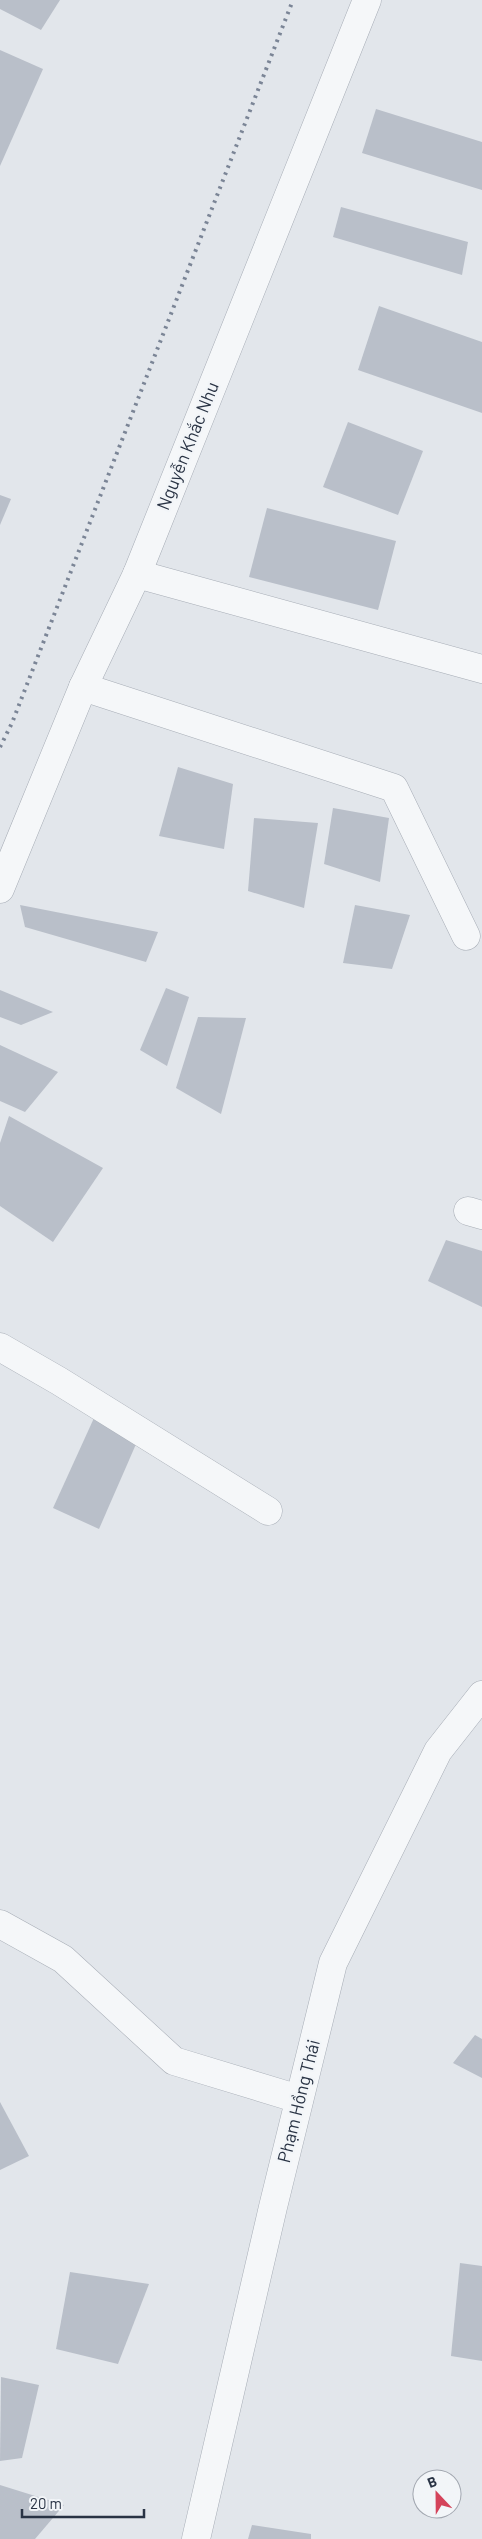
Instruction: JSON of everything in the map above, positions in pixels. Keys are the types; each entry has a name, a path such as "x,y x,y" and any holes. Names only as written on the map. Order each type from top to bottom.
{"street":[{"name":"Nguyễn Khắc Nhu","path":"0,889 83,687 137,574 367,0"},
{"path":"137,574 482,669"},
{"path":"83,687 394,788 466,936"},
{"path":"0,1347 59,1381 268,1511"},
{"name":"Phạm Hồng Thái","path":"196,2539 333,1963 438,1751 482,1696"},
{"path":"0,1924 62,1959 174,2061 300,2099"}],"building":[{"path":"0,0 60,0 41,30 0,9"},
{"path":"0,50 43,69 0,166"},
{"path":"376,109 482,142 482,190 362,153"},
{"path":"341,207 468,242 462,275 333,237"},
{"path":"379,306 482,342 482,413 358,370"},
{"path":"348,422 423,451 398,515 323,487"},
{"path":"0,495 11,499 0,525"},
{"path":"267,508 396,541 378,610 249,577"},
{"path":"178,767 233,784 224,849 159,836"},
{"path":"333,808 389,818 380,882 324,864"},
{"path":"254,818 318,823 304,908 248,891"},
{"path":"20,905 158,932 146,962 25,927"},
{"path":"355,905 410,915 392,969 343,963"},
{"path":"166,988 189,997 167,1066 140,1050"},
{"path":"0,990 53,1012 21,1025 0,1017"},
{"path":"198,1017 246,1018 221,1114 176,1088"},
{"path":"0,1045 58,1072 25,1112 0,1101"},
{"path":"9,1116 103,1168 53,1242 0,1206 0,1143"},
{"path":"446,1240 482,1251 482,1307 428,1281"},
{"path":"99,1407 140,1435 99,1529 53,1508"},
{"path":"475,2035 482,2039 482,2078 453,2063"},
{"path":"0,2102 29,2156 0,2170"},
{"path":"460,2263 482,2266 482,2361 451,2356"},
{"path":"70,2272 149,2284 118,2364 56,2349"},
{"path":"1,2377 39,2385 22,2458 0,2461"},
{"path":"0,2485 64,2505 35,2539 0,2539"},
{"path":"252,2525 311,2534 311,2539 248,2539"}],"railway":[{"path":"0,747 12,723 293,0"}]}
